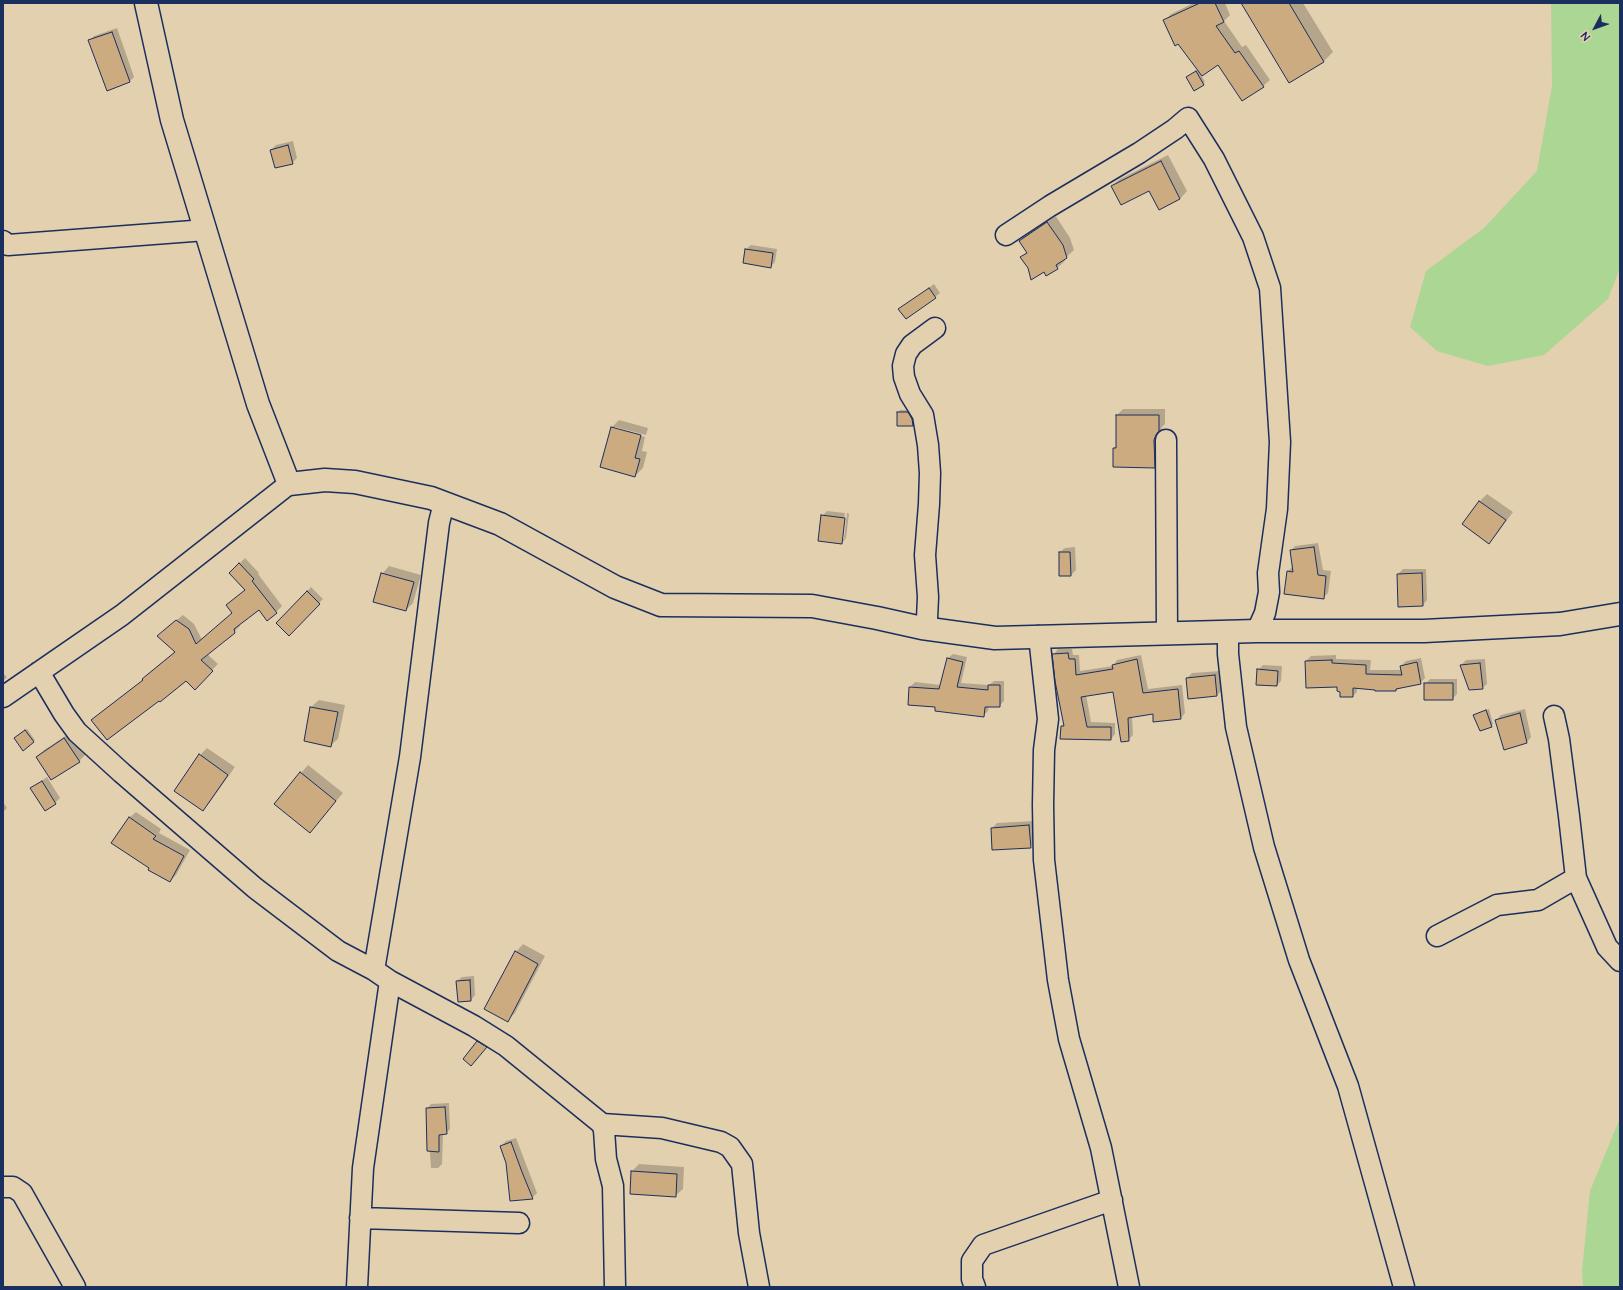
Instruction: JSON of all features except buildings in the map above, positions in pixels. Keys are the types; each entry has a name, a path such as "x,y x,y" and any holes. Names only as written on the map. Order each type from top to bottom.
{"main road":[{"path":"146,3 172,120 258,404 290,484 326,480 355,482 431,498 500,524 615,586 662,605 812,606 922,628 995,638 1257,631 1424,631 1560,624 1620,614"}],"street":[{"path":"1006,235 1050,206 1139,153 1175,129 1188,118 1214,159 1253,237 1270,288 1280,442 1277,509 1268,573 1269,592 1265,613 1257,631"},
{"path":"3,241 8,245 206,230"},
{"path":"922,628 927,619 928,596 925,555 929,504 928,452 922,415 910,394 904,377 904,366 906,354 912,345 935,328"},
{"path":"1166,440 1167,633"},
{"path":"3,697 122,615 290,484"},
{"path":"357,1287 363,1168 382,976 439,523 444,503"},
{"path":"1228,632 1228,654 1236,727 1264,847 1299,960 1348,1086 1404,1287"},
{"path":"1040,636 1048,719 1044,750 1042,805 1044,860 1058,980 1069,1039 1101,1148 1129,1287"},
{"path":"39,672 64,714 77,732 117,769 255,888 338,951 474,1026 506,1046 602,1124 604,1130 606,1159 613,1186 615,1287"},
{"path":"1554,716 1559,739 1576,878 1607,947 1620,961"},
{"path":"1437,936 1497,905 1538,900 1576,878"},
{"path":"602,1124 662,1128 721,1142 730,1147 742,1164 749,1233 759,1287"},
{"path":"3,1187 13,1187 22,1193 75,1287"},
{"path":"975,1287 972,1279 972,1261 983,1245 1112,1200"},
{"path":"360,1218 519,1223"}],"green space":[{"path":"1551,3 1620,3 1620,268 1608,299 1544,355 1488,366 1437,351 1410,327 1426,271 1484,228 1537,171 1552,86"},
{"path":"1620,1118 1620,1287 1583,1287 1582,1271 1590,1191"}]}
